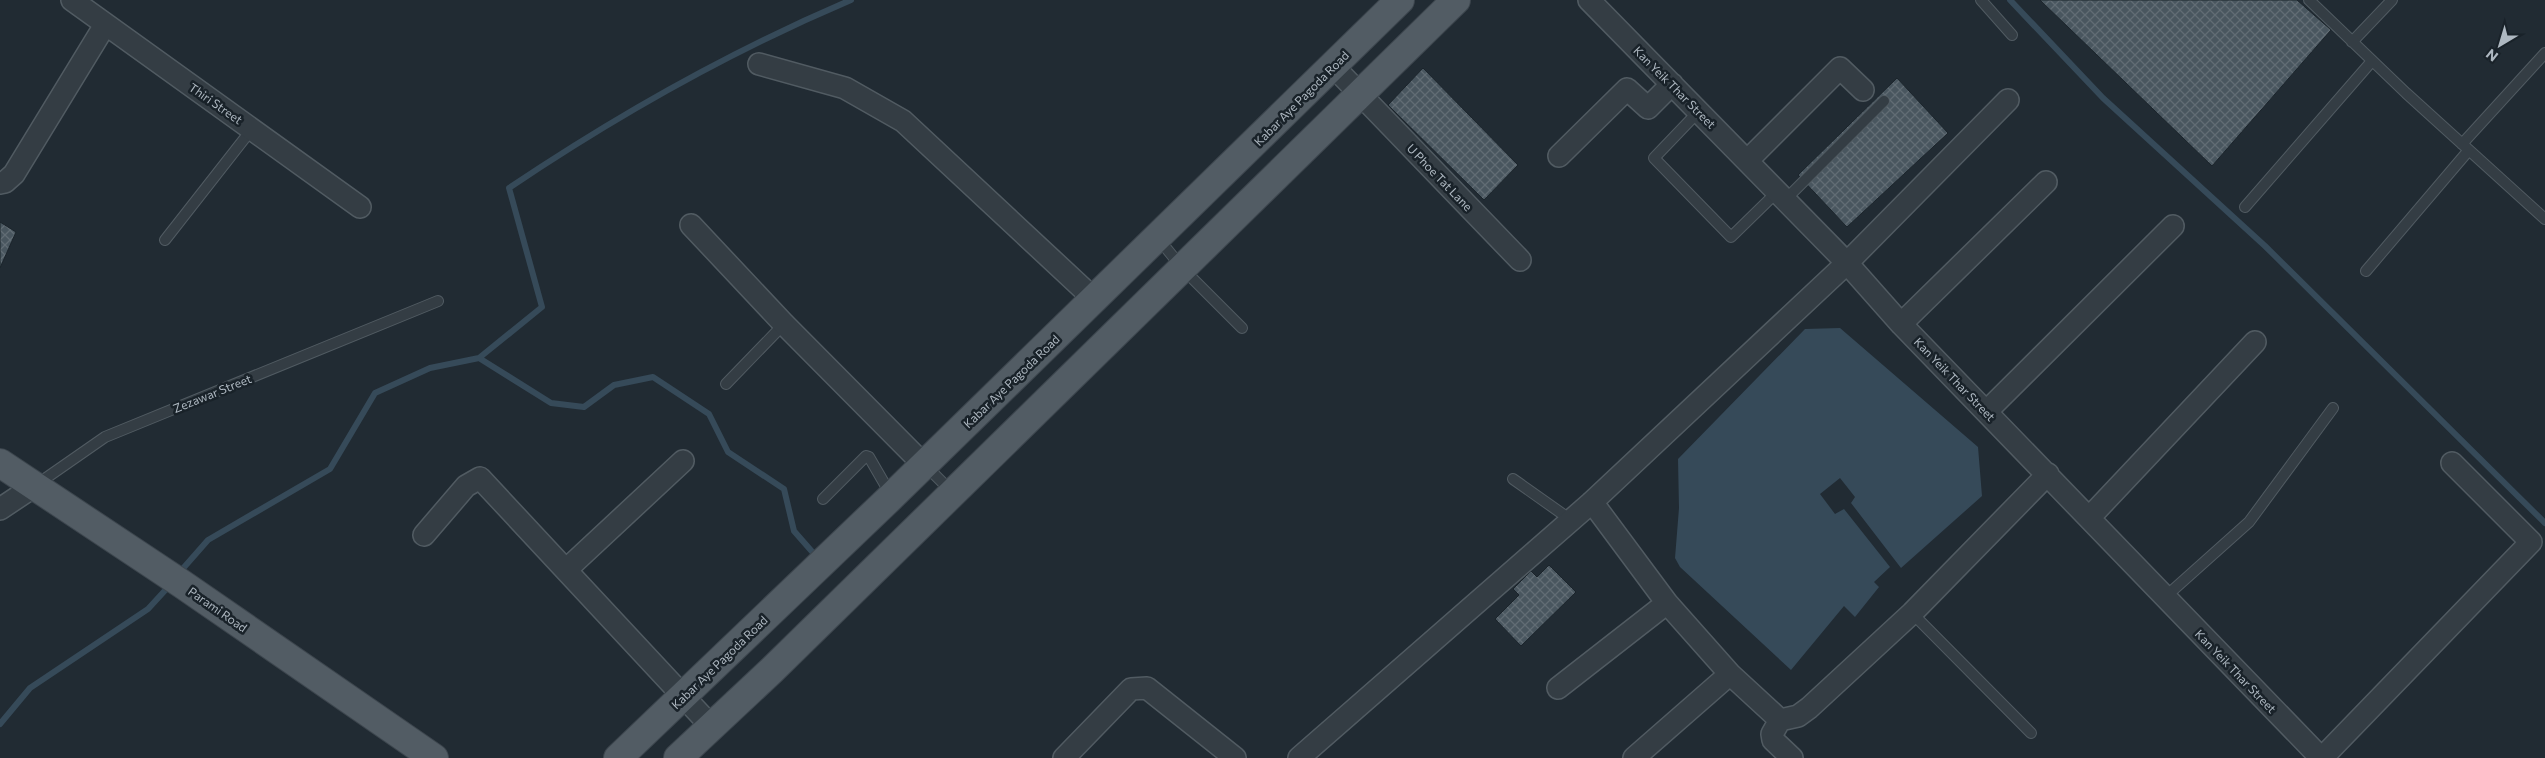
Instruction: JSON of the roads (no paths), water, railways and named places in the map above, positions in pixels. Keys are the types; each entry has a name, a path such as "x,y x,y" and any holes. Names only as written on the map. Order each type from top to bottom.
{"main road":[{"name":"Kabar Aye Pagoda Road","path":"618,758 892,496 1400,0"},
{"path":"678,758 772,670 1184,269 1456,0"},
{"name":"Parami Road","path":"0,463 36,485 434,758"},
{"path":"743,639 772,670"}],"street":[{"name":"Thiri Street","path":"72,0 360,207"},
{"name":"Kan Yeik Thar Street","path":"1588,0 1847,263 1901,324 2048,474 2164,598 2322,758"},
{"path":"2,182 14,174 105,25"},
{"path":"759,64 845,88 903,121 1094,299"},
{"name":"U Phoe Tat Lane","path":"1333,66 1520,260"},
{"path":"1746,161 1840,68 1863,90"},
{"path":"1559,156 1627,89 1648,108 1672,84"},
{"path":"1299,758 1592,502 1847,263 2008,100"},
{"path":"1901,324 2046,182"},
{"path":"691,225 784,324 924,464"},
{"path":"1986,411 2173,226"},
{"path":"2089,518 2255,342"},
{"path":"567,569 683,461"},
{"path":"2322,758 2531,542 2452,463"},
{"path":"1792,758 1773,740 1772,734 1780,720 1798,716 1808,708 1912,613 2048,474"},
{"path":"424,535 466,486 480,478 567,569 711,726"},
{"name":"Zezawar Street","path":"0,510 36,485"},
{"path":"1592,502 1668,603 1730,674 1780,720"},
{"path":"1558,688 1668,603"},
{"path":"1634,758 1730,674"},
{"path":"1064,758 1131,689 1147,688 1235,758"}],"lane":[{"path":"1981,0 2012,35"},
{"path":"2309,0 2372,61 2545,220"},
{"path":"2352,42 2392,0"},
{"path":"2366,270 2465,147 2545,53"},
{"path":"2245,207 2372,61"},
{"path":"1699,111 1654,158 1731,237 1780,197 1884,101"},
{"path":"164,240 252,129"},
{"path":"1158,238 1184,269 1242,328"},
{"name":"Zezawar Street","path":"36,485 105,437 438,301"},
{"path":"726,384 784,324"},
{"path":"2164,598 2249,522 2333,408"},
{"path":"823,499 866,456 870,457 892,496"},
{"path":"924,464 954,493"},
{"path":"1513,479 1571,520"},
{"path":"1912,613 2031,733"}],"water":[{"path":"1840,328 1978,447 1982,496 1901,568 1851,503 1855,497 1840,478 1820,494 1835,514 1844,509 1890,567 1874,582 1879,587 1855,617 1844,606 1791,670 1680,567 1675,558 1679,508 1678,459 1805,329"}],"waterway":[{"path":"479,358 542,307 509,188 591,135 675,86 762,41 851,0"},
{"path":"2010,0 2103,98 2265,246 2545,523"},
{"path":"179,573 208,540 330,469 375,393 430,368 479,358 551,403 584,407 614,385 653,377 709,414 728,452 784,489 794,531 815,555"},
{"path":"0,724 30,688 148,609 170,585"}]}
